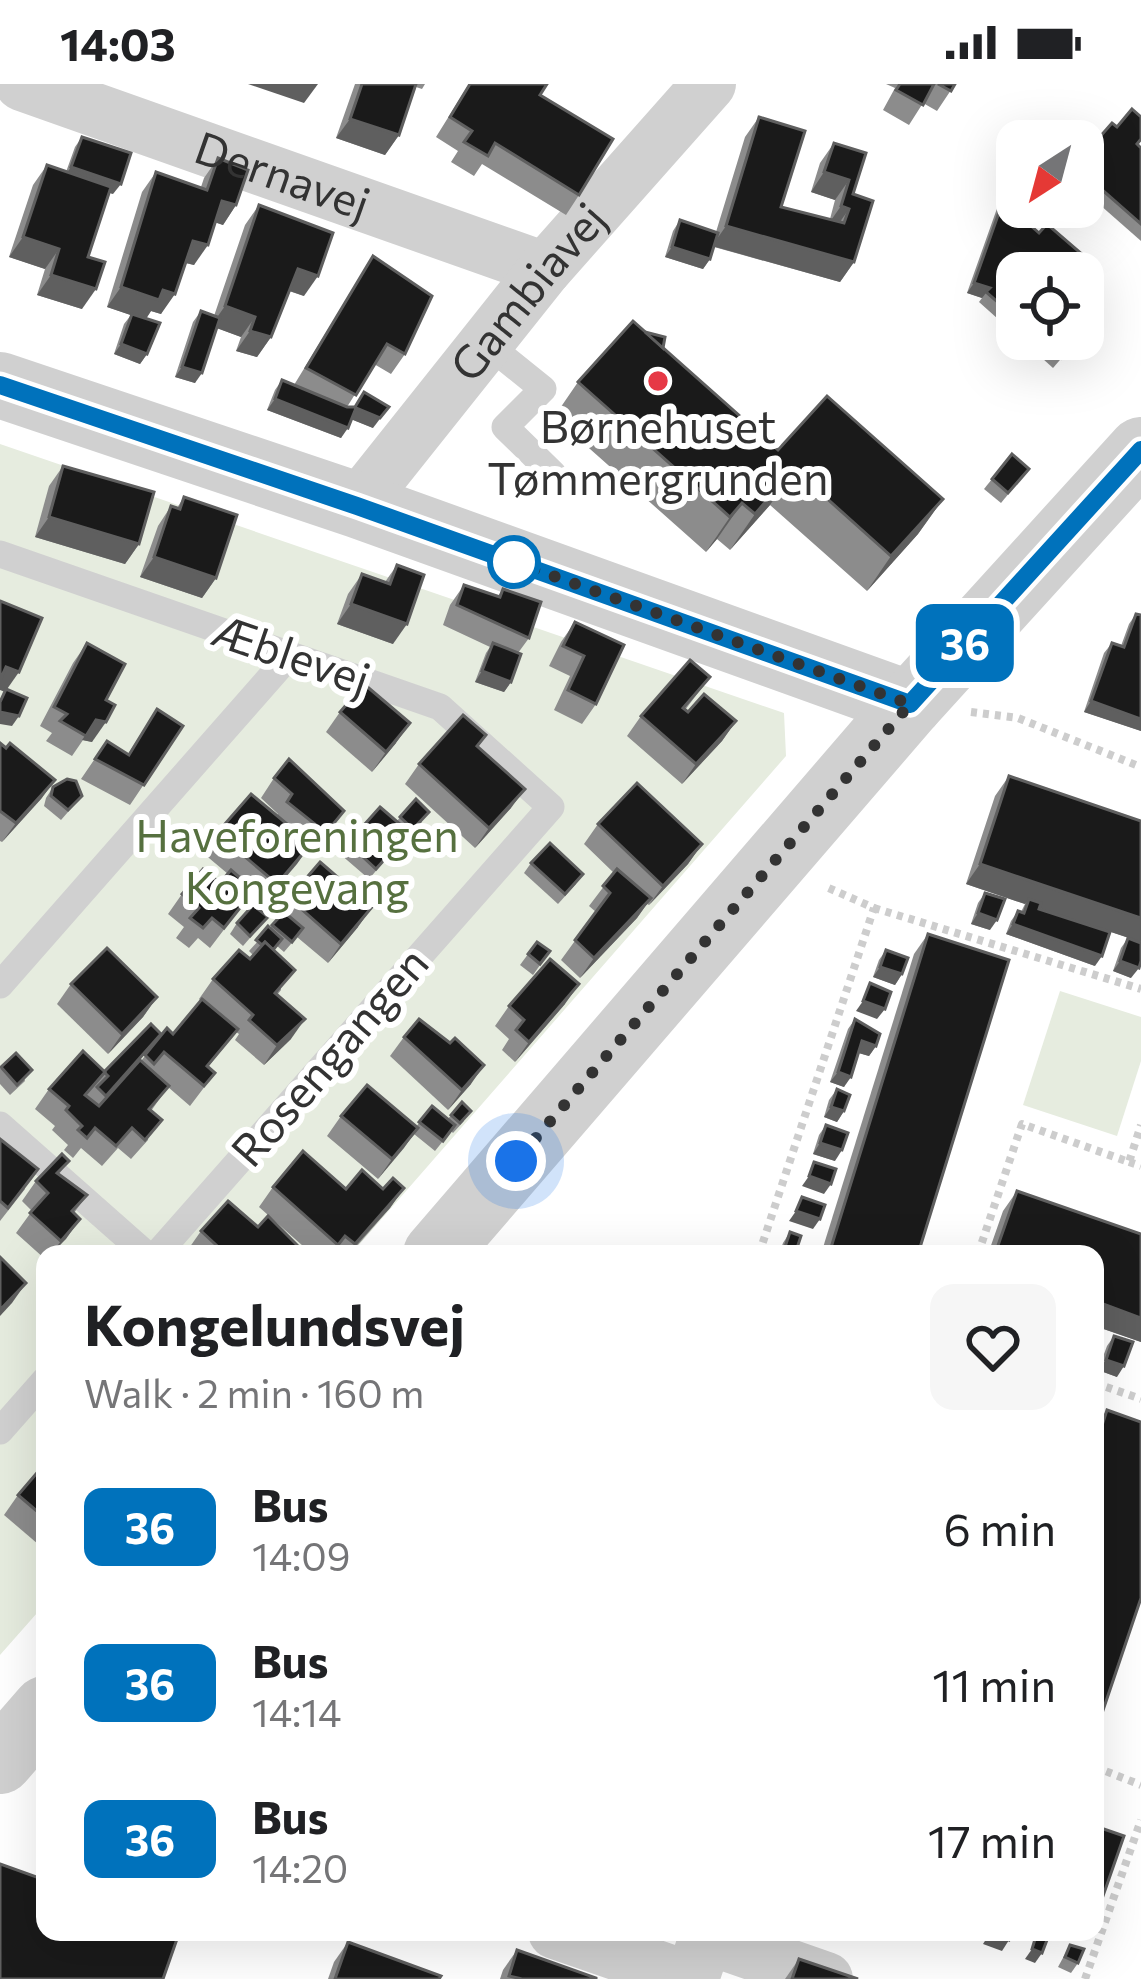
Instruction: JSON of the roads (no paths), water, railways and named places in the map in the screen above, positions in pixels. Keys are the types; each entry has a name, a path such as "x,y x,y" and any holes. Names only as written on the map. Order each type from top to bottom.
{"street":[{"name":"Dernavej","path":"22,84 545,268"},
{"name":"Gambiavej","path":"357,506 545,268 709,84"},
{"path":"0,385 357,506 910,704"},
{"path":"444,1245 910,704 1141,450"},
{"path":"0,1761 36,1719"},
{"path":"581,1941 692,1979 705,1941"},
{"path":"717,1941 826,1979"}],"lane":[{"path":"486,343 543,389 505,427 554,474"},
{"name":"Æblevej","path":"0,554 440,707 551,806"},
{"path":"0,985 290,655"},
{"name":"Rosengangen","path":"165,1245 551,806"},
{"path":"0,1125 136,1245"},
{"path":"0,1431 36,1390"}],"place":[{"name":"Børnehuset Tømmergrunden","path":"658,381"}],"park label":[{"name":"Haveforeningen Kongevang","path":"297,862"}]}
